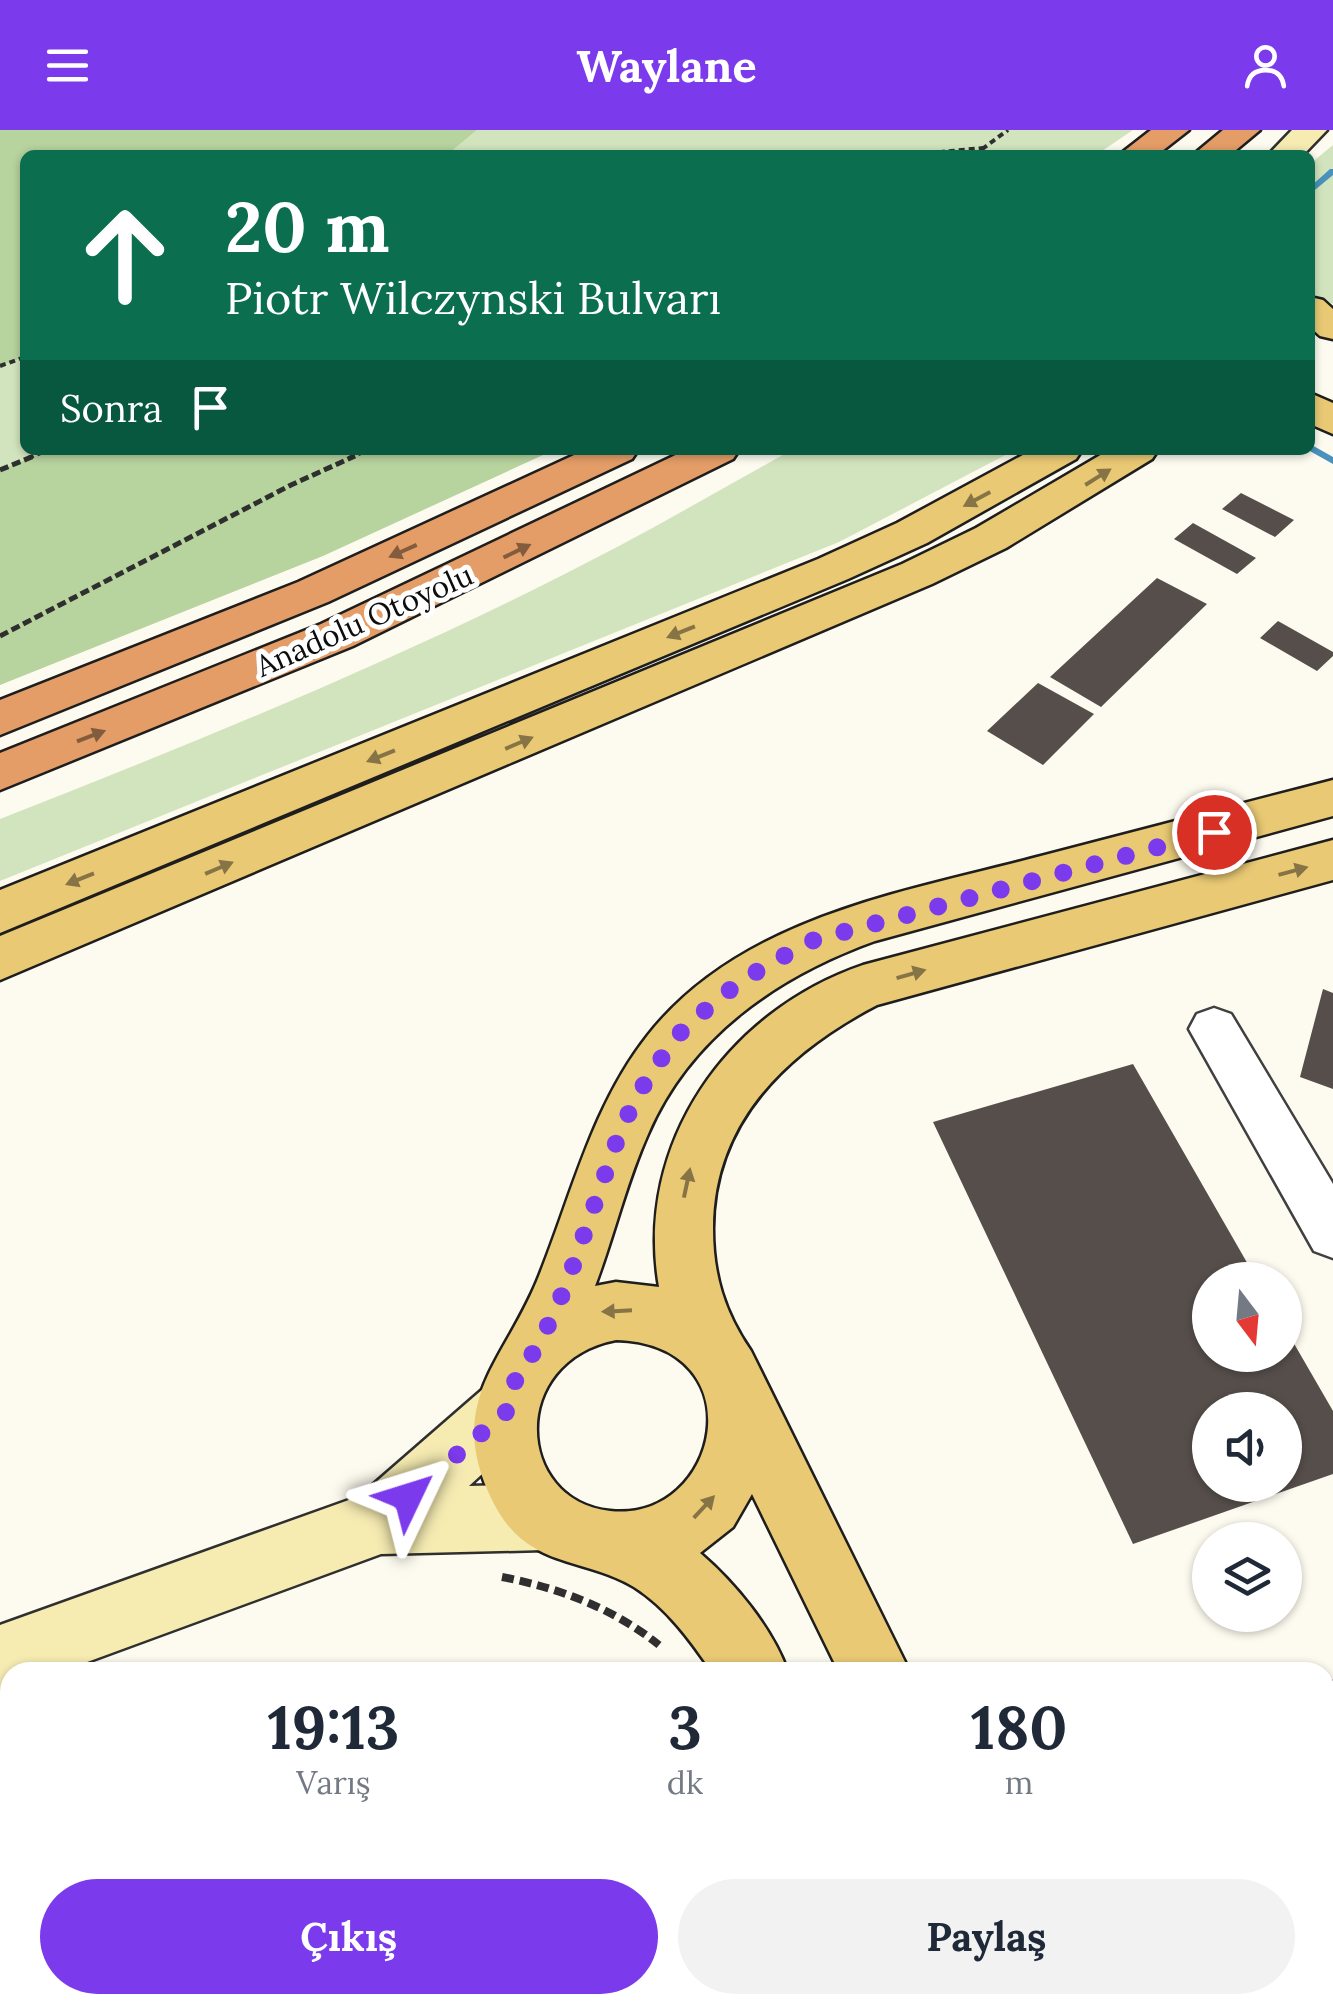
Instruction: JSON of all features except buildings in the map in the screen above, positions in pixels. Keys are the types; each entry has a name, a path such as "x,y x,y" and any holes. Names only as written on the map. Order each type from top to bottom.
{"highway":[{"path":"1143,150 1174,130"},
{"path":"1216,150 1244,130"},
{"name":"Anadolu Otoyolu","path":"0,718 312,592 607,455"},
{"name":"Anadolu Otoyolu","path":"0,772 337,635 709,455"}],"main road":[{"path":"1289,150 1311,130"},
{"path":"1315,318 1330,349"},
{"path":"0,912 834,569 983,496 1053,455"},
{"path":"0,959 917,574 1068,495 1130,455"},
{"path":"746,1662 698,1596 660,1564 617,1544 578,1536 544,1516 520,1486 506,1450 506,1412 517,1375 539,1345 566,1286 622,1126 648,1077 679,1034 721,996 765,966 814,940 1333,798"},
{"path":"870,1662 693,1306 685,1280 681,1225 686,1178 708,1124 739,1076 775,1038 821,1005 863,987 1333,860"},
{"path":"539,1345 569,1322 586,1316 604,1310 640,1310 675,1320 706,1341 729,1372 740,1410 738,1450 722,1487 695,1518 658,1538 617,1544"},
{"path":"381,1521 506,1412"},
{"path":"0,1660 381,1521 544,1516"}],"street":[{"path":"1214,1029 1330,1223"}],"path":[{"path":"980,150 1008,130"},
{"path":"962,150 983,148"},
{"path":"0,470 36,455"},
{"path":"0,636 291,485 357,455"},
{"path":"488,1574 567,1595 612,1615 664,1649"}],"green space":[{"path":"0,130 477,130 453,150 20,150 20,359 0,366"},
{"path":"477,130 1133,130 1103,150 453,150"},
{"path":"1333,145 1333,304 1315,295 1315,160"},
{"path":"20,359 20,455 36,455 0,470 0,366"},
{"path":"36,455 543,455 323,556 0,685 0,470"},
{"path":"783,455 1005,455 839,542 0,881 0,819 391,657 619,546"}],"waterway":[{"path":"1315,187 1333,171"},
{"path":"1315,450 1333,461"}],"route":[{"path":"408,1497 506,1412 517,1375 539,1345 566,1286 622,1126 648,1077 679,1034 721,996 765,966 814,940 1214,832"}]}
